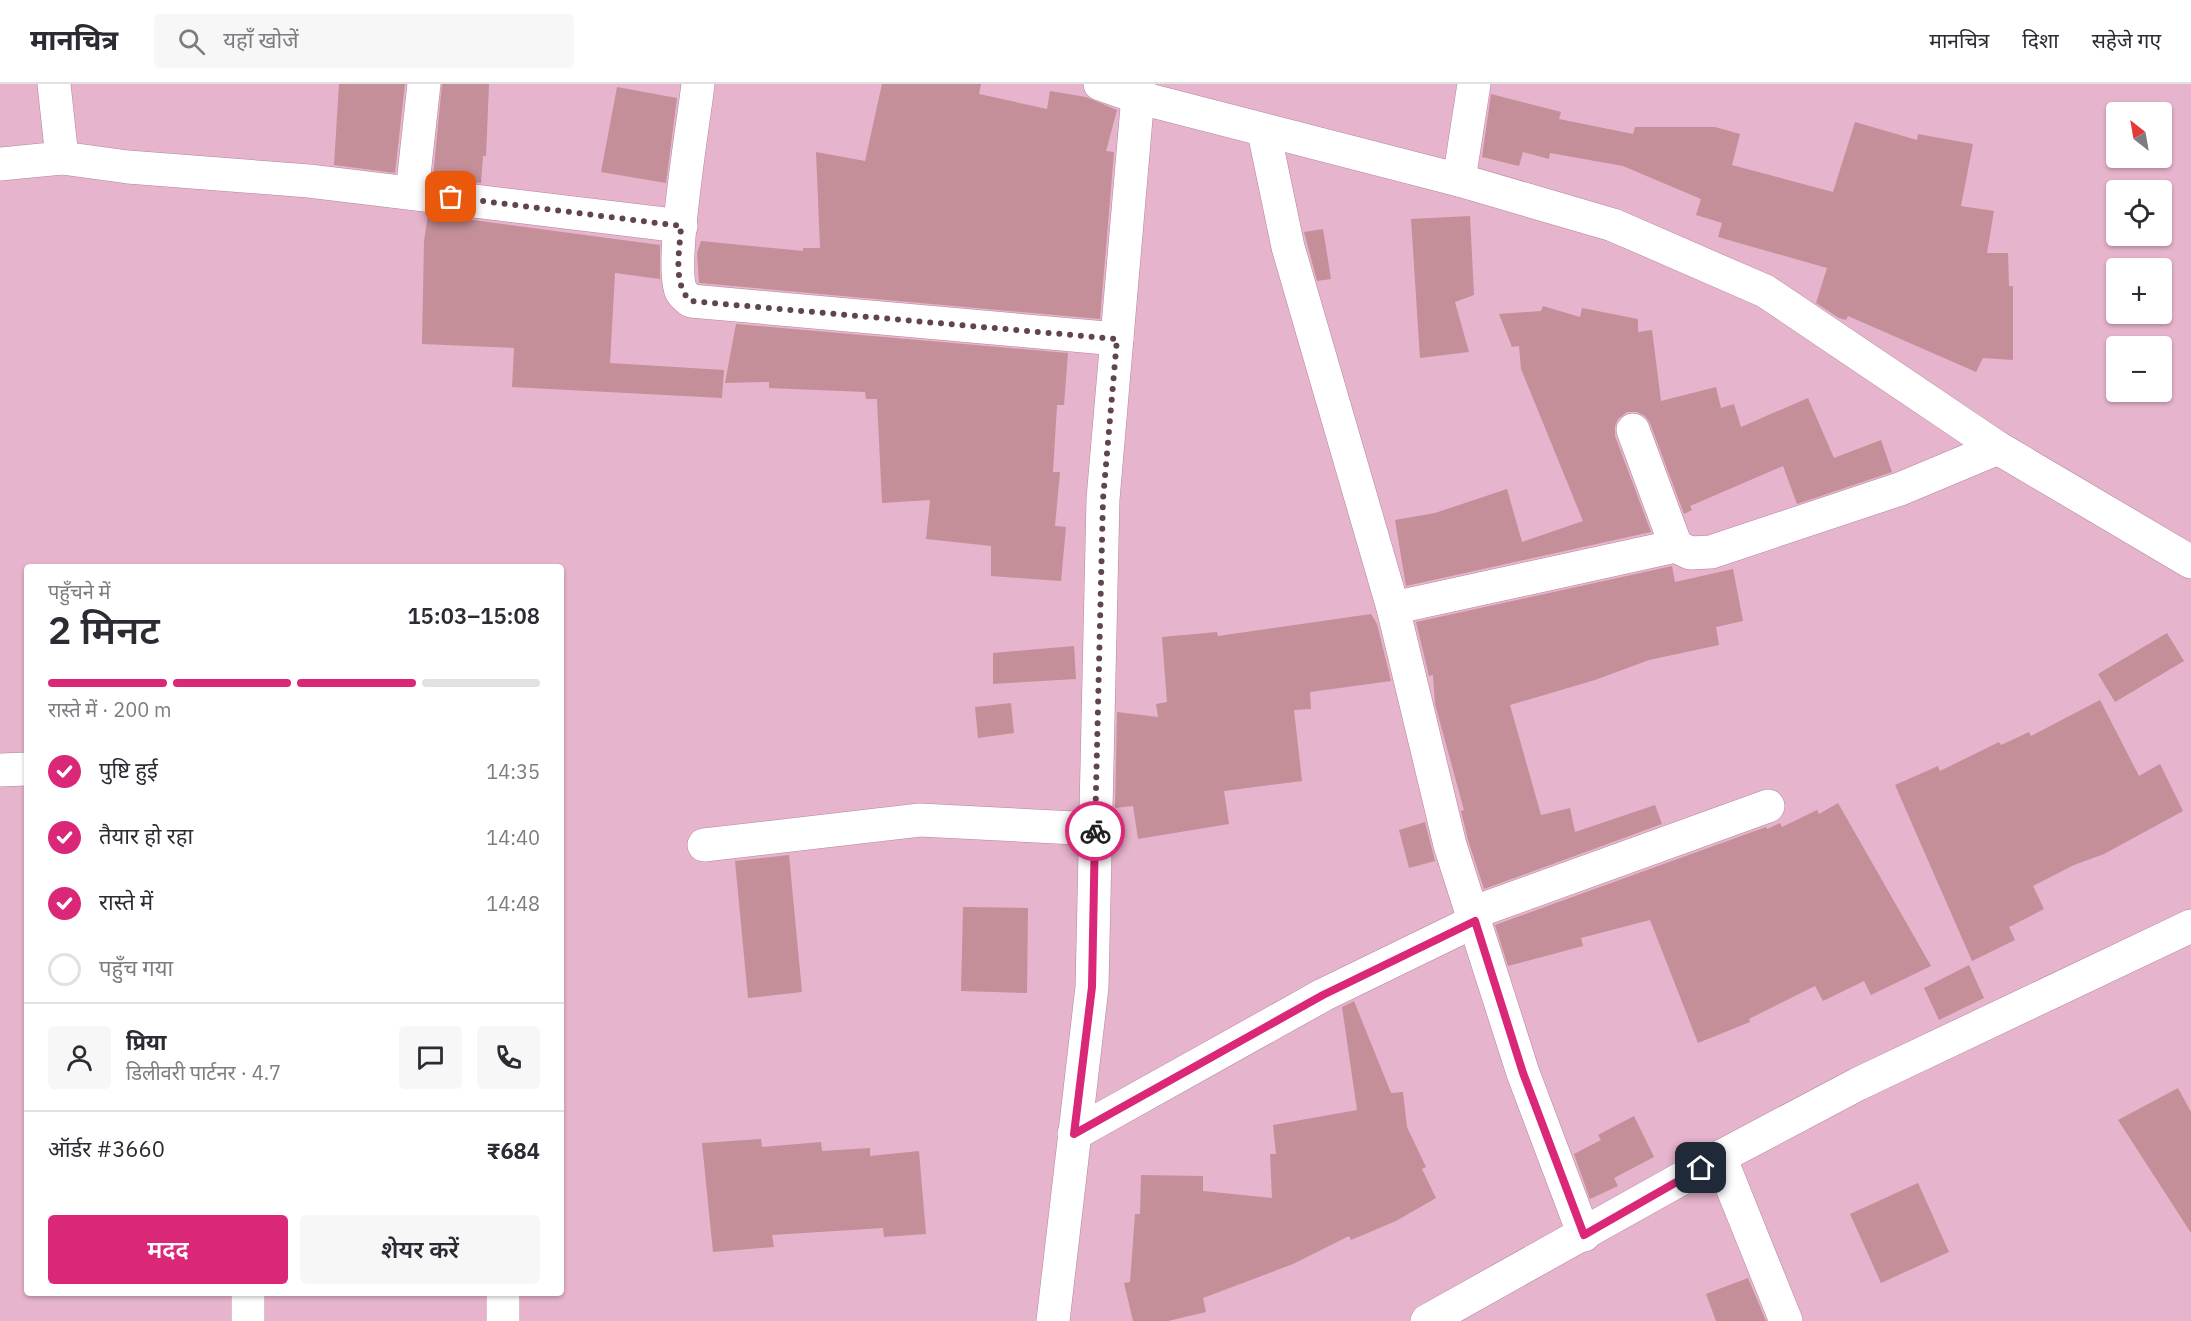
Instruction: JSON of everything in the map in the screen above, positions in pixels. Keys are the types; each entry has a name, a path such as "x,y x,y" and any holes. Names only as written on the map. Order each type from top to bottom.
{"street":[{"path":"54,84 62,158"},
{"path":"412,193 424,84"},
{"path":"698,84 681,226 679,279 682,292 690,301 1117,339"},
{"path":"1100,84 1138,91 1264,132 1459,180 1613,225 1765,291 1998,448 2191,562"},
{"path":"1459,180 1474,84"},
{"path":"1053,1321 1092,987 1103,499 1138,91"},
{"path":"1264,132 1288,247 1393,608 1450,845 1523,1073 1584,1235"},
{"path":"0,164 62,158 128,167 309,181 681,226"},
{"path":"1633,430 1676,546"},
{"path":"1393,608 1676,546 1690,553 1711,552 1900,489 1998,448"},
{"path":"0,770 24,770"},
{"path":"1074,1134 1323,995 1473,917 1768,806"},
{"path":"704,844 920,820 1095,830"},
{"path":"1427,1321 1720,1157 1858,1084 2191,926"},
{"path":"1720,1157 1786,1321"},
{"path":"248,1296 248,1321"},
{"path":"503,1296 503,1321"}],"building":[{"path":"339,84 405,84 395,173 334,165"},
{"path":"442,84 489,84 486,156 483,156 481,183 433,177"},
{"path":"882,84 981,84 979,94 1047,109 1050,91 1086,97 1117,110 1106,151 1114,152 1100,319 699,283 697,253 701,241 803,251 803,248 820,248 816,152 865,161"},
{"path":"617,87 677,98 666,183 601,172"},
{"path":"1491,94 1561,112 1559,119 1633,134 1635,127 1715,127 1740,134 1732,165 1833,192 1855,122 1917,140 1918,134 1973,144 1961,206 1994,211 1987,253 2008,253 2009,286 2013,286 2013,360 1983,358 1976,372 1848,316 1846,320 1839,318 1816,303 1827,268 1718,237 1722,223 1696,215 1701,199 1623,166 1550,153 1549,159 1523,152 1519,166 1482,157"},
{"path":"428,214 660,245 660,279 615,273 610,363 724,370 722,398 512,387 514,348 422,344 424,241"},
{"path":"1470,216 1474,295 1455,302 1469,352 1420,358 1411,219"},
{"path":"1323,229 1331,279 1317,281 1304,232"},
{"path":"1543,306 1580,317 1582,308 1638,319 1638,332 1652,330 1661,401 1716,387 1721,408 1734,404 1741,427 1808,398 1834,458 1881,440 1892,472 1797,504 1783,466 1690,506 1692,510 1684,514 1650,423 1645,416 1637,412 1627,412 1618,419 1615,436 1651,532 1406,586 1395,520 1435,513 1507,489 1522,542 1583,521 1521,369 1519,346 1512,347 1499,314 1541,311"},
{"path":"736,324 1068,353 1064,405 1057,405 1053,472 1060,472 1055,526 1066,527 1061,581 991,576 991,546 926,539 930,500 882,503 877,399 866,399 865,392 769,388 769,382 725,383"},
{"path":"1672,566 1675,582 1733,569 1743,621 1716,627 1719,645 1649,660 1595,680 1510,705 1541,815 1570,808 1575,832 1655,805 1662,824 1484,889 1468,840 1461,811 1464,810 1435,704 1433,675 1429,676 1416,622"},
{"path":"1371,614 1377,624 1391,681 1310,692 1311,709 1294,710 1302,781 1224,791 1229,824 1138,839 1133,806 1115,808 1117,712 1158,717 1156,704 1167,702 1162,637 1217,632 1218,636"},
{"path":"2167,633 2184,661 2115,702 2098,674"},
{"path":"1074,646 1076,679 993,684 993,653"},
{"path":"2100,700 2139,776 2160,764 2183,811 2104,854 2074,865 2033,886 2044,909 2009,927 2015,940 1972,961 1895,785 1938,766 1940,771 1999,742 2001,745 2029,732 2031,736"},
{"path":"1011,703 1014,733 978,738 975,707"},
{"path":"1838,803 1931,966 1871,995 1864,981 1823,1001 1815,986 1749,1019 1750,1022 1698,1043 1650,920 1581,938 1583,946 1508,966 1495,925 1766,827 1767,829 1780,823 1782,827 1817,810 1819,814"},
{"path":"1425,822 1435,861 1409,868 1399,830"},
{"path":"789,855 802,992 748,998 735,861"},
{"path":"963,907 1028,908 1027,993 961,991"},
{"path":"1969,965 1984,998 1939,1020 1924,988"},
{"path":"1354,1001 1391,1093 1403,1092 1407,1127 1426,1167 1422,1169 1436,1198 1396,1221 1351,1240 1349,1236 1293,1264 1203,1298 1206,1312 1168,1321 1133,1321 1124,1283 1130,1282 1135,1214 1140,1214 1141,1175 1203,1176 1203,1191 1272,1198 1270,1154 1276,1154 1273,1125 1357,1110 1342,1007"},
{"path":"2178,1088 2191,1112 2191,1233 2118,1120"},
{"path":"1634,1116 1654,1157 1614,1178 1618,1186 1590,1199 1574,1154 1601,1140 1598,1135"},
{"path":"761,1139 762,1147 821,1142 822,1151 870,1148 870,1156 919,1151 926,1234 884,1237 883,1228 772,1235 774,1247 713,1252 702,1143"},
{"path":"1918,1183 1949,1252 1881,1283 1850,1214"},
{"path":"1748,1278 1766,1321 1716,1321 1706,1294"}],"way so far":[{"path":"451,197 681,226 679,279 682,292 690,301 1117,339 1103,499 1095,831"}],"route":[{"path":"1095,831 1092,987 1074,1134 1323,995 1475,921 1523,1073 1584,1235 1701,1168"}]}
